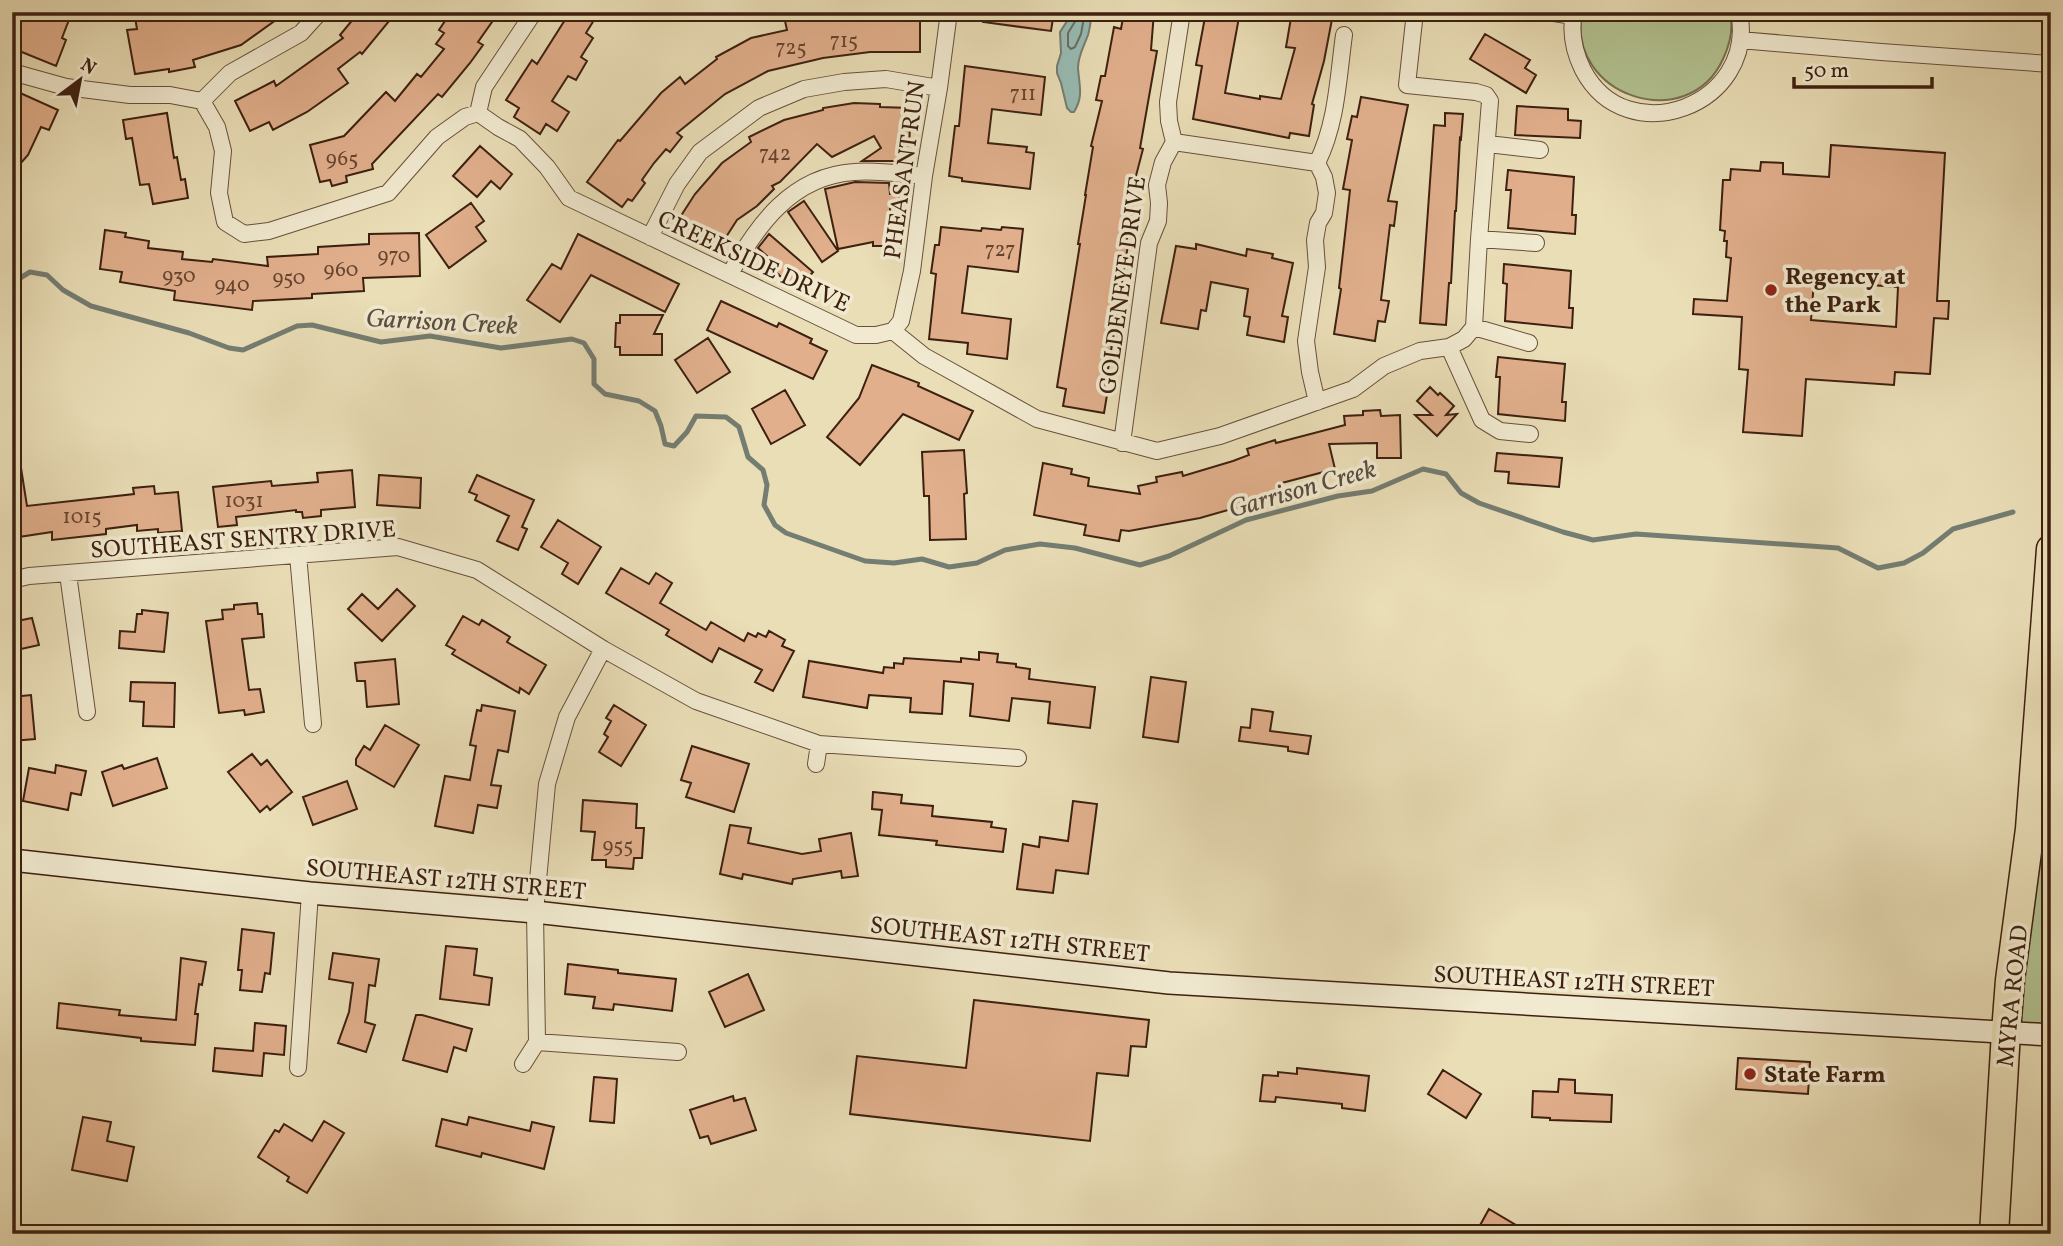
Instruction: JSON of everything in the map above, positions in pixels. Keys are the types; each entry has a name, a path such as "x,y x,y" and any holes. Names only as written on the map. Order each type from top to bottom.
{"highway":[{"name":"MYRA ROAD","path":"1994,1234 2010,980 2030,829 2051,549"}],"main road":[{"name":"SOUTHEAST 12TH STREET","path":"12,860 310,892 535,912 1169,983 2051,1035"}],"street":[{"path":"202,101 230,74 301,33 320,12"},
{"path":"12,72 66,87 130,95 170,95 202,101 217,127 223,151 219,193 225,222 244,234 269,231 388,193 438,137 465,117 478,113 484,87 534,12"},
{"name":"PHEASANT RUN","path":"893,331 901,321 912,271 949,12"},
{"path":"1182,12 1168,102 1174,142 1317,163"},
{"path":"893,331 924,356 1037,419 1157,451 1220,436 1353,389 1384,366 1420,351 1449,347 1464,339 1475,327 1490,101 1486,95 1476,92 1407,85 1415,12"},
{"path":"1548,12 1573,14 1572,34 1577,58 1588,78 1606,97 1643,113 1658,114 1702,101 1722,83 1733,65 1740,40 1739,12"},
{"path":"1317,163 1332,125 1344,35"},
{"path":"1740,40 2051,64"},
{"path":"650,237 677,184 700,152 759,108 804,89 844,82 886,79 939,88"},
{"name":"CREEKSIDE DRIVE","path":"478,113 531,149 569,198 856,335 876,335 893,331"},
{"name":"GOLDENEYE DRIVE","path":"1122,443 1150,243 1158,221 1160,203 1157,185 1163,162 1174,142"},
{"path":"1488,144 1540,150"},
{"path":"1317,163 1324,177 1327,193 1315,240 1317,267 1306,341 1317,402"},
{"path":"730,274 754,232 773,210 807,186 852,172 924,176"},
{"path":"1479,239 1536,243"},
{"path":"1475,327 1528,343"},
{"path":"1449,347 1482,420 1500,431 1530,434"},
{"name":"SOUTHEAST SENTRY DRIVE","path":"12,580 29,576 398,547 477,570 603,649 695,701 819,744 1018,758"},
{"path":"298,555 313,724"},
{"path":"68,574 87,712"},
{"path":"523,1064 537,1042 535,912 547,785 567,718 603,649"},
{"path":"816,764 819,744"},
{"path":"298,1068 310,892"},
{"path":"537,1042 678,1052"}],"green space":[{"path":"1582,12 1730,12 1731,36 1723,59 1706,83 1684,96 1659,100 1633,96 1610,84 1592,66 1582,41"},
{"path":"2051,497 2051,1035 2006,1032"}],"water":[{"path":"1073,12 1092,12 1088,35 1078,64 1079,101 1074,112 1071,112 1067,108 1057,66 1061,53 1060,32"}],"building":[{"path":"16,12 72,12 62,38 66,40 56,66 12,48 12,19"},
{"path":"184,12 287,12 241,45 193,60 195,67 135,74 127,30 137,29 135,17 154,14 154,18"},
{"path":"359,12 380,12 390,20 362,54 360,52 338,69 348,83 307,112 273,130 269,122 250,131 235,101 274,81 276,86 343,38 340,35"},
{"path":"451,12 499,12 478,42 483,45 470,63 442,97 438,94 372,164 373,169 346,176 347,182 332,186 330,180 320,182 310,145 344,136 386,92 395,101 417,74 421,77 444,49 436,44 444,33 439,30"},
{"path":"570,12 599,12 586,33 593,38 581,57 587,61 576,80 568,76 552,101 569,112 557,131 546,124 540,134 514,117 519,108 506,100 532,60 537,64"},
{"path":"872,12 920,12 920,52 870,52 823,58 768,71 725,94 677,133 682,137 670,152 666,149 654,163 642,180 645,183 632,201 628,199 622,207 587,182 618,140 620,141 661,93 680,77 685,84 717,59 716,57 751,38 787,30 785,21 807,16 841,14 842,21 872,17"},
{"path":"984,12 1054,12 1051,31 983,22"},
{"path":"1124,12 1154,12 1151,50 1157,51 1140,148 1143,149 1131,195 1134,196 1126,244 1128,245 1105,388 1108,389 1104,413 1063,406 1066,389 1057,387 1080,244 1091,146 1102,101 1096,100 1101,76 1105,76 1114,27 1121,29"},
{"path":"1206,12 1240,12 1225,93 1260,99 1260,96 1281,99 1295,48 1286,47 1292,12 1333,14 1312,104 1309,136 1290,133 1289,138 1193,119 1202,66 1196,65"},
{"path":"1485,34 1530,60 1525,68 1536,75 1526,93 1470,59"},
{"path":"965,66 1045,77 1041,115 992,109 988,143 1027,147 1026,152 1034,153 1030,189 962,181 962,178 949,176 955,126 959,126"},
{"path":"18,92 58,110 49,130 41,127 28,155 12,173 12,107"},
{"path":"1361,97 1408,105 1388,201 1397,202 1394,226 1390,225 1381,300 1389,301 1385,322 1378,321 1375,341 1334,334 1350,190 1343,189 1352,140 1347,139 1352,116 1357,117"},
{"path":"854,103 911,108 909,146 899,145 899,161 862,161 881,148 874,136 832,157 817,144 780,182 772,186 774,189 757,206 737,220 719,248 677,222 695,194 722,163 751,142 749,137 784,120 823,108"},
{"path":"1517,106 1568,109 1568,120 1581,121 1580,138 1515,135"},
{"path":"167,113 174,158 177,157 181,180 185,179 188,198 153,204 149,184 140,185 132,138 126,139 123,120"},
{"path":"1445,113 1463,114 1446,325 1420,323 1434,125 1445,126"},
{"name":"Regency at the Park","path":"1831,145 1945,153 1937,301 1949,301 1948,319 1934,318 1930,374 1895,372 1894,385 1806,379 1802,436 1743,432 1748,370 1739,369 1742,317 1693,314 1694,299 1727,301 1731,258 1726,257 1725,231 1720,230 1723,180 1730,180 1731,169 1760,171 1761,162 1783,163 1783,174 1829,177","holes":["1814,281 1898,287 1896,327 1811,320"]},
{"path":"480,146 512,174 500,189 491,181 477,197 453,176"},
{"path":"1508,170 1574,177 1572,215 1576,215 1575,234 1508,228 1511,190 1506,190"},
{"path":"855,182 889,183 890,194 899,193 899,208 890,208 892,246 873,246 873,242 838,249 825,189"},
{"path":"804,201 838,251 822,262 788,212"},
{"path":"471,203 484,221 476,227 486,241 449,268 426,235"},
{"path":"941,227 981,231 982,228 1001,230 1002,227 1023,229 1018,272 968,266 962,313 1011,319 1007,359 967,354 968,343 929,339 936,274 931,273"},
{"path":"105,230 126,233 125,237 149,241 148,248 183,252 182,259 212,262 213,259 268,266 267,257 318,254 318,247 369,244 369,234 419,233 420,276 363,278 364,291 312,294 312,298 253,301 252,310 174,300 175,291 120,282 122,272 100,269"},
{"path":"578,234 679,284 665,312 591,275 560,322 527,300 552,264 561,269"},
{"path":"769,234 813,272 801,286 796,281 792,286 772,269 776,264 758,248"},
{"path":"1196,244 1246,256 1247,249 1273,254 1272,258 1293,263 1282,316 1288,317 1284,342 1247,335 1250,317 1244,316 1248,289 1211,282 1206,311 1201,310 1198,329 1161,323 1176,246 1196,249"},
{"path":"1504,264 1571,271 1569,308 1573,308 1572,328 1505,321 1507,284 1503,283"},
{"path":"721,301 777,327 779,323 812,339 810,343 827,351 813,379 707,330"},
{"path":"620,315 663,315 654,334 662,334 662,355 620,355 620,347 615,347 616,323 620,323"},
{"path":"708,338 730,372 697,393 675,360"},
{"path":"1498,357 1565,364 1562,402 1566,402 1565,421 1498,414"},
{"path":"872,365 919,383 918,386 973,411 959,440 903,414 860,465 827,437 859,398"},
{"path":"1430,387 1454,406 1446,415 1457,414 1437,436 1415,415 1432,415 1417,401"},
{"path":"785,390 805,425 771,444 752,409"},
{"path":"1380,410 1381,416 1400,415 1401,458 1377,458 1377,443 1329,444 1335,469 1278,484 1280,490 1241,503 1242,506 1200,518 1129,531 1121,530 1119,541 1084,535 1086,525 1034,515 1043,463 1072,469 1071,474 1089,478 1088,486 1140,494 1138,486 1157,482 1156,477 1182,472 1183,476 1249,455 1247,449 1275,440 1276,443 1345,425 1344,416 1363,415 1363,411"},
{"path":"964,450 966,539 930,540 929,496 924,496 922,452"},
{"path":"1497,453 1562,458 1559,487 1508,483 1509,472 1495,471"},
{"path":"21,468 27,506 134,494 133,488 154,486 155,494 178,492 182,531 137,531 137,525 106,529 106,534 52,540 52,532 12,538 12,469"},
{"path":"352,470 355,507 321,510 321,516 303,518 302,512 296,510 236,517 237,525 218,527 213,487 271,481 272,486 318,482 317,473"},
{"path":"379,475 421,478 420,508 377,505"},
{"path":"477,475 534,500 522,527 527,529 518,550 497,541 509,516 475,500 477,495 469,492"},
{"path":"558,520 601,547 578,584 562,574 568,563 541,547"},
{"path":"621,568 649,584 656,573 672,583 660,603 706,630 711,622 744,641 748,633 756,637 758,633 766,637 769,631 785,640 782,646 794,651 773,691 755,682 762,670 719,648 712,662 666,635 669,630 606,593"},
{"path":"397,589 415,606 382,641 348,609 362,594 378,609"},
{"path":"257,603 258,614 262,614 264,637 242,639 249,690 260,689 264,712 245,715 244,710 219,713 206,621 223,619 222,610 234,609 234,605"},
{"path":"142,610 168,613 164,652 119,648 120,631 135,632 137,614 142,614"},
{"path":"463,616 479,625 482,620 510,637 507,642 546,665 529,694 520,688 519,693 452,654 455,650 446,645"},
{"path":"32,618 39,645 12,651 12,622"},
{"path":"979,652 998,654 997,662 1030,669 1029,679 1095,687 1090,728 1048,723 1050,702 1012,698 1009,721 970,716 973,684 944,681 942,714 910,712 911,698 869,695 867,708 803,697 809,661 883,673 884,667 894,668 894,663 903,664 904,658 961,662 961,658 979,660"},
{"path":"395,659 399,704 367,707 365,681 357,681 355,663"},
{"path":"1151,677 1186,682 1178,742 1143,737"},
{"path":"131,682 175,683 174,727 143,726 144,702 130,701"},
{"path":"31,695 35,739 12,741 12,697"},
{"path":"482,705 515,711 508,752 498,750 491,785 501,786 497,808 478,805 473,833 435,826 445,776 470,780 476,746 470,745 477,710 481,711"},
{"path":"614,705 646,725 621,766 599,752 608,737 604,734 611,721 606,718"},
{"path":"1252,709 1273,712 1270,731 1311,736 1308,754 1288,751 1288,747 1239,741 1241,727 1250,728"},
{"path":"385,725 419,745 394,787 356,765 356,759 364,746 370,750"},
{"path":"692,746 749,764 734,812 686,797 691,783 681,780"},
{"path":"252,754 261,765 267,760 292,792 270,810 267,806 260,812 228,772"},
{"path":"157,758 167,788 113,806 102,772 122,765 124,769"},
{"path":"56,765 86,771 81,795 71,793 68,810 23,801 29,768 55,773"},
{"path":"347,781 357,809 313,825 303,797"},
{"path":"873,792 902,795 901,803 933,806 932,816 992,822 991,827 1006,829 1003,852 936,845 937,841 879,835 882,810 872,809"},
{"path":"583,800 637,804 636,828 644,828 642,858 634,858 633,869 606,867 606,860 592,860 595,832 581,831"},
{"path":"1073,801 1097,804 1088,874 1056,870 1053,893 1017,889 1023,844 1039,847 1040,837 1068,841"},
{"path":"730,825 751,828 748,843 802,854 821,851 819,839 851,833 858,876 842,878 841,871 793,879 792,884 743,874 742,879 720,874"},
{"path":"242,929 274,933 270,974 265,973 262,992 240,990 242,970 238,970"},
{"path":"446,946 477,949 474,975 492,978 489,1005 440,999"},
{"path":"333,953 379,959 375,986 369,985 365,1022 375,1025 366,1052 338,1043 349,1012 353,983 329,979"},
{"path":"181,958 206,962 202,985 199,984 195,1014 198,1014 195,1045 141,1041 141,1038 57,1028 59,1003 120,1010 119,1015 176,1020"},
{"path":"568,964 676,979 672,1011 614,1004 613,1010 593,1008 595,997 565,994"},
{"path":"748,974 764,1010 725,1027 709,992"},
{"path":"974,1000 1149,1020 1146,1047 1131,1046 1128,1076 1097,1073 1090,1141 850,1114 857,1056 966,1068"},
{"path":"416,1015 472,1029 466,1051 454,1047 447,1072 403,1060"},
{"path":"255,1023 286,1026 284,1055 264,1053 262,1076 213,1071 215,1048 253,1051"},
{"path":"1738,1058 1810,1062 1808,1094 1736,1089"},
{"path":"1297,1068 1369,1076 1365,1111 1342,1108 1342,1104 1276,1097 1275,1102 1260,1101 1263,1075 1278,1076 1278,1072 1297,1074"},
{"path":"1443,1070 1481,1094 1466,1118 1428,1094"},
{"path":"594,1077 617,1079 614,1123 590,1121"},
{"path":"1559,1079 1575,1080 1575,1093 1612,1095 1611,1122 1532,1117 1533,1091 1558,1092"},
{"path":"733,1096 734,1101 745,1098 756,1130 711,1144 708,1136 700,1138 690,1110"},
{"path":"83,1117 111,1122 107,1141 134,1147 127,1181 72,1170"},
{"path":"469,1117 530,1131 532,1122 554,1127 544,1169 482,1153 481,1157 436,1146 442,1119 467,1125"},
{"path":"324,1121 344,1133 307,1193 287,1181 289,1177 258,1157 275,1130 279,1132 284,1124 312,1141"},
{"path":"1489,1209 1531,1234 1486,1234 1478,1229"}],"waterway":[{"name":"Garrison Creek","path":"12,283 30,272 47,275 63,290 91,306 243,350 297,326 312,325 381,342 430,336 501,348 572,339 584,343 594,359 594,384 605,394 639,401 655,411 665,444 674,446 687,432 696,416 726,417 739,427 748,457 763,470 767,485 764,505 775,525 786,533 865,561 894,563 922,559 949,567 977,563 1005,550 1040,544 1075,548 1140,565 1169,556 1246,520 1338,496 1372,491 1423,469 1446,474 1461,493 1479,503 1593,540 1636,534 1838,548 1878,568 1904,563 1923,553 1953,529 2013,512"}],"place":[{"name":"Regency at the Park","path":"1771,290"},
{"name":"State Farm","path":"1750,1074"}]}
